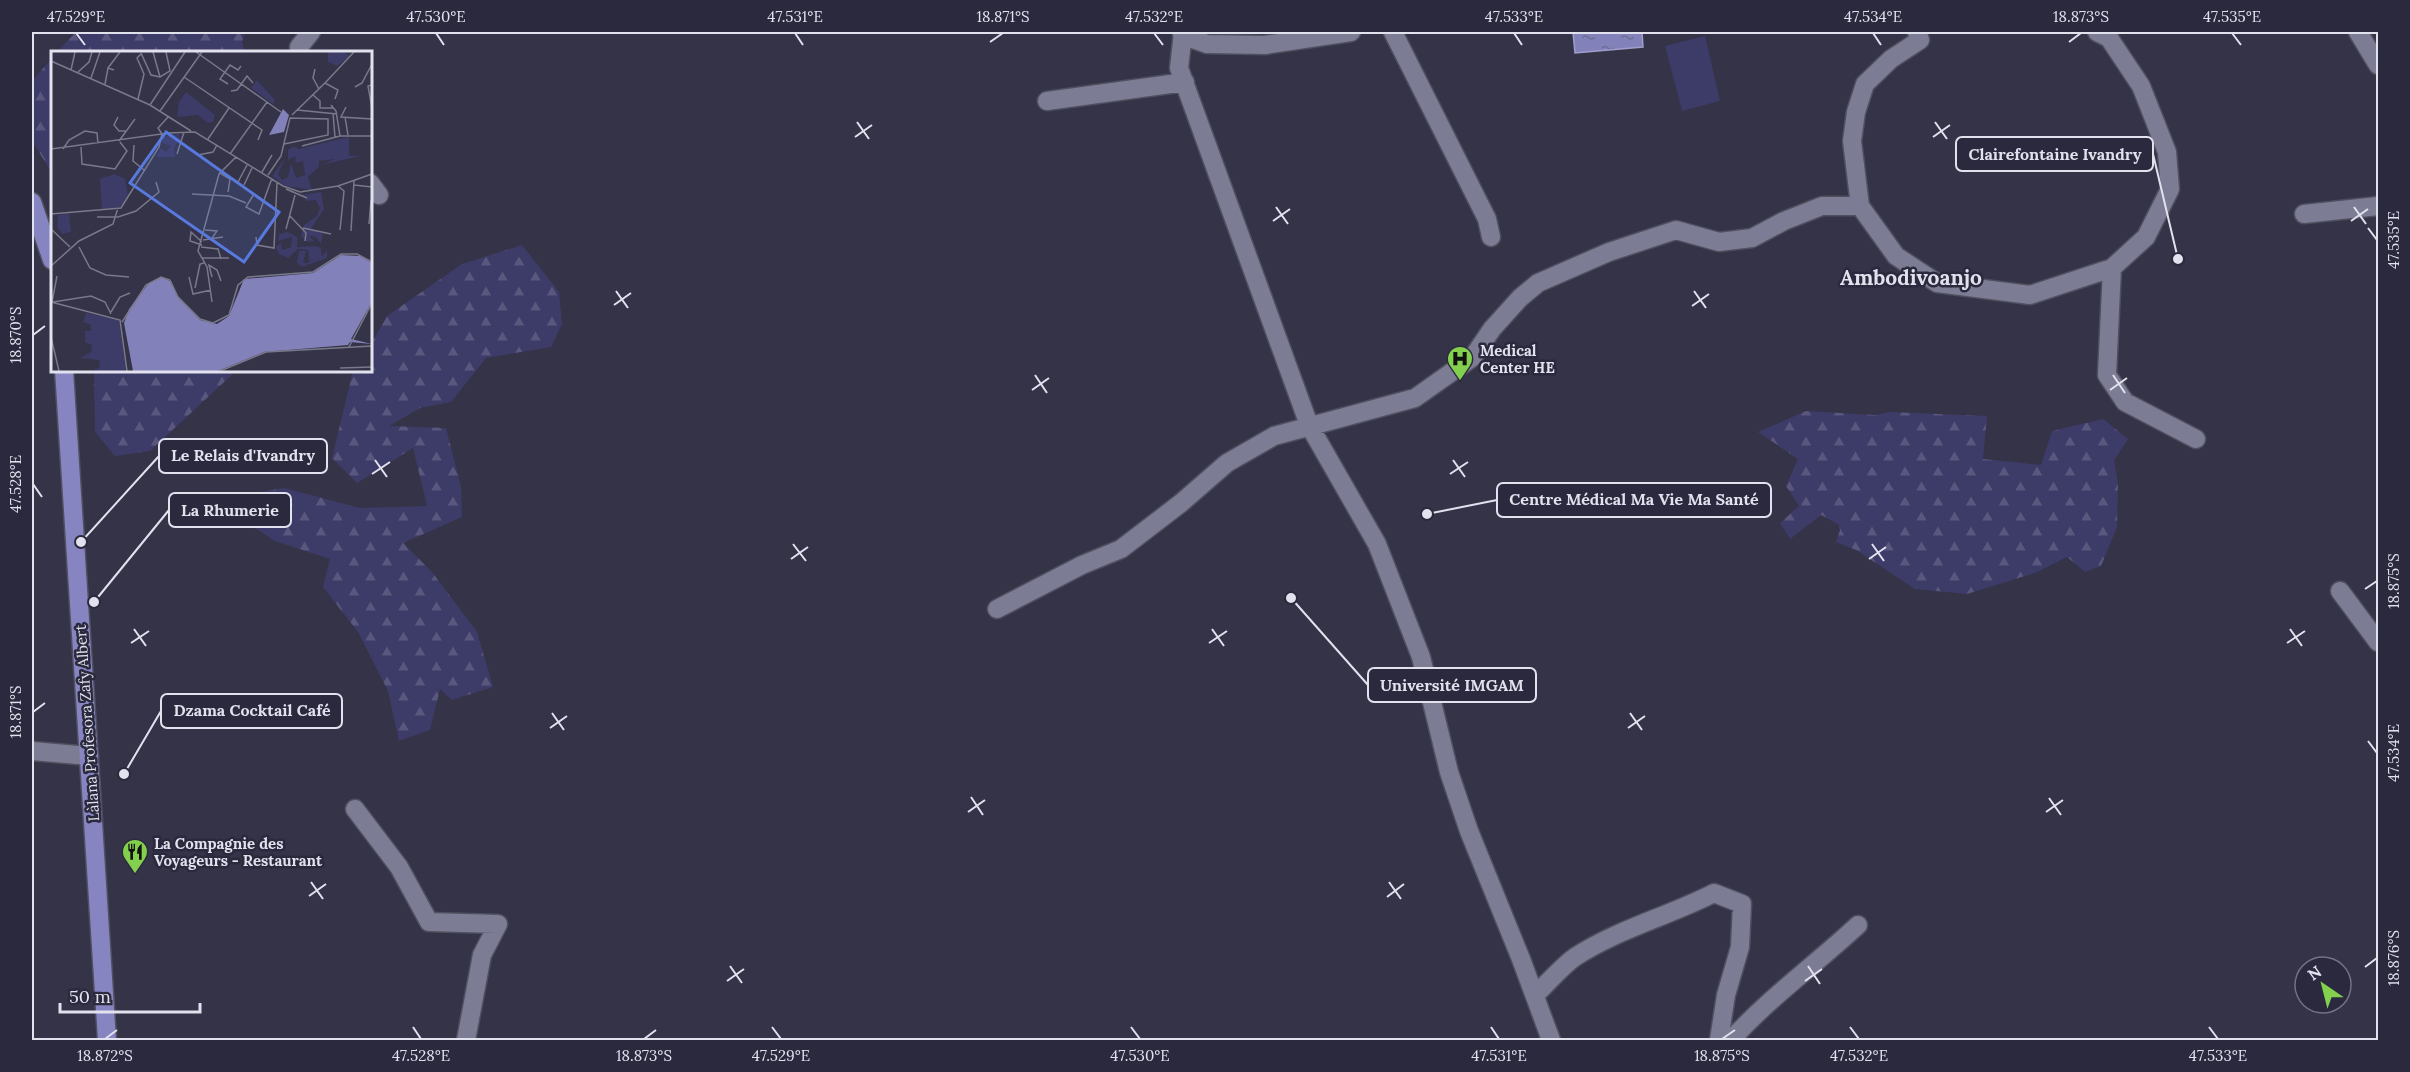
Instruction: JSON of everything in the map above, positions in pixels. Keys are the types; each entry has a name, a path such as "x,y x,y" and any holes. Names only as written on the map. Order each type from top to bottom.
{"main road":[{"path":"32,202 51,257"},
{"name":"Làlana Profesora Zafy Albert","path":"64,372 107,1041"}],"street":[{"path":"300,51 299,46 311,32"},
{"path":"1351,32 1265,45 1207,44 1182,33 1179,68 1309,425 1377,544 1421,657 1449,772 1469,831 1535,995 1551,1041"},
{"path":"1393,32 1487,219 1491,237"},
{"path":"1917,32 1920,40 1891,59 1865,84 1856,112 1852,141 1860,206 1896,256 1937,283 2030,295 2112,268 2146,237 2170,189 2168,152 2141,86 2109,38 2097,32"},
{"path":"2358,32 2379,65"},
{"path":"1047,101 1185,82"},
{"path":"997,609 1082,565 1121,549 1181,503 1227,463 1274,436 1414,398 1473,357 1492,329 1520,298 1538,283 1609,252 1676,230 1719,242 1752,238 1784,221 1822,206 1860,206"},
{"path":"2304,214 2379,206"},
{"path":"2112,268 2107,375 2125,402 2196,439"},
{"path":"2340,591 2379,642"},
{"path":"32,751 89,756"},
{"path":"355,809 399,867 429,922 498,924 482,955 466,1041"},
{"path":"1535,995 1574,958 1619,934 1680,910 1714,892 1742,904 1740,947 1726,995 1719,1041"},
{"path":"1731,1041 1755,1013 1826,956 1858,925"}],"green space":[{"path":"76,32 245,32 242,42 245,51 58,51"},
{"path":"1705,36 1720,101 1682,111 1665,46"},
{"path":"51,59 51,171 32,141 32,81"},
{"path":"522,245 559,292 562,324 551,347 486,358 451,402 420,408 389,426 446,428 461,487 462,517 403,543 432,572 477,632 493,687 452,700 440,689 430,730 399,741 388,691 358,632 323,587 330,559 275,541 246,522 239,496 284,488 360,508 427,506 413,448 357,483 332,458 352,375 354,372 372,372 372,342 387,316 462,264"},
{"path":"94,372 235,372 150,451 115,456 95,432"},
{"path":"1806,411 1876,415 1890,412 1987,416 1983,459 2041,465 2052,431 2103,419 2128,439 2114,460 2118,484 2117,527 2101,566 2085,572 2067,557 2035,573 1967,594 1915,589 1856,550 1836,542 1840,530 1839,525 1821,515 1790,539 1780,523 1799,506 1786,486 1798,459 1758,432"}],"water":[{"path":"1573,32 1642,32 1643,47 1575,53"}],"place":[{"name":"Clairefontaine Ivandry","path":"2178,259"},
{"name":"Medical Center HE","path":"1460,382"},
{"name":"Centre Médical Ma Vie Ma Santé","path":"1427,514"},
{"name":"Le Relais d'Ivandry","path":"81,542"},
{"name":"Université IMGAM","path":"1291,598"},
{"name":"La Rhumerie","path":"94,602"},
{"name":"Dzama Cocktail Café","path":"124,774"},
{"name":"La Compagnie des Voyageurs - Restaurant","path":"135,875"}],"district":[{"name":"Ambodivoanjo","path":"1911,277"}]}
